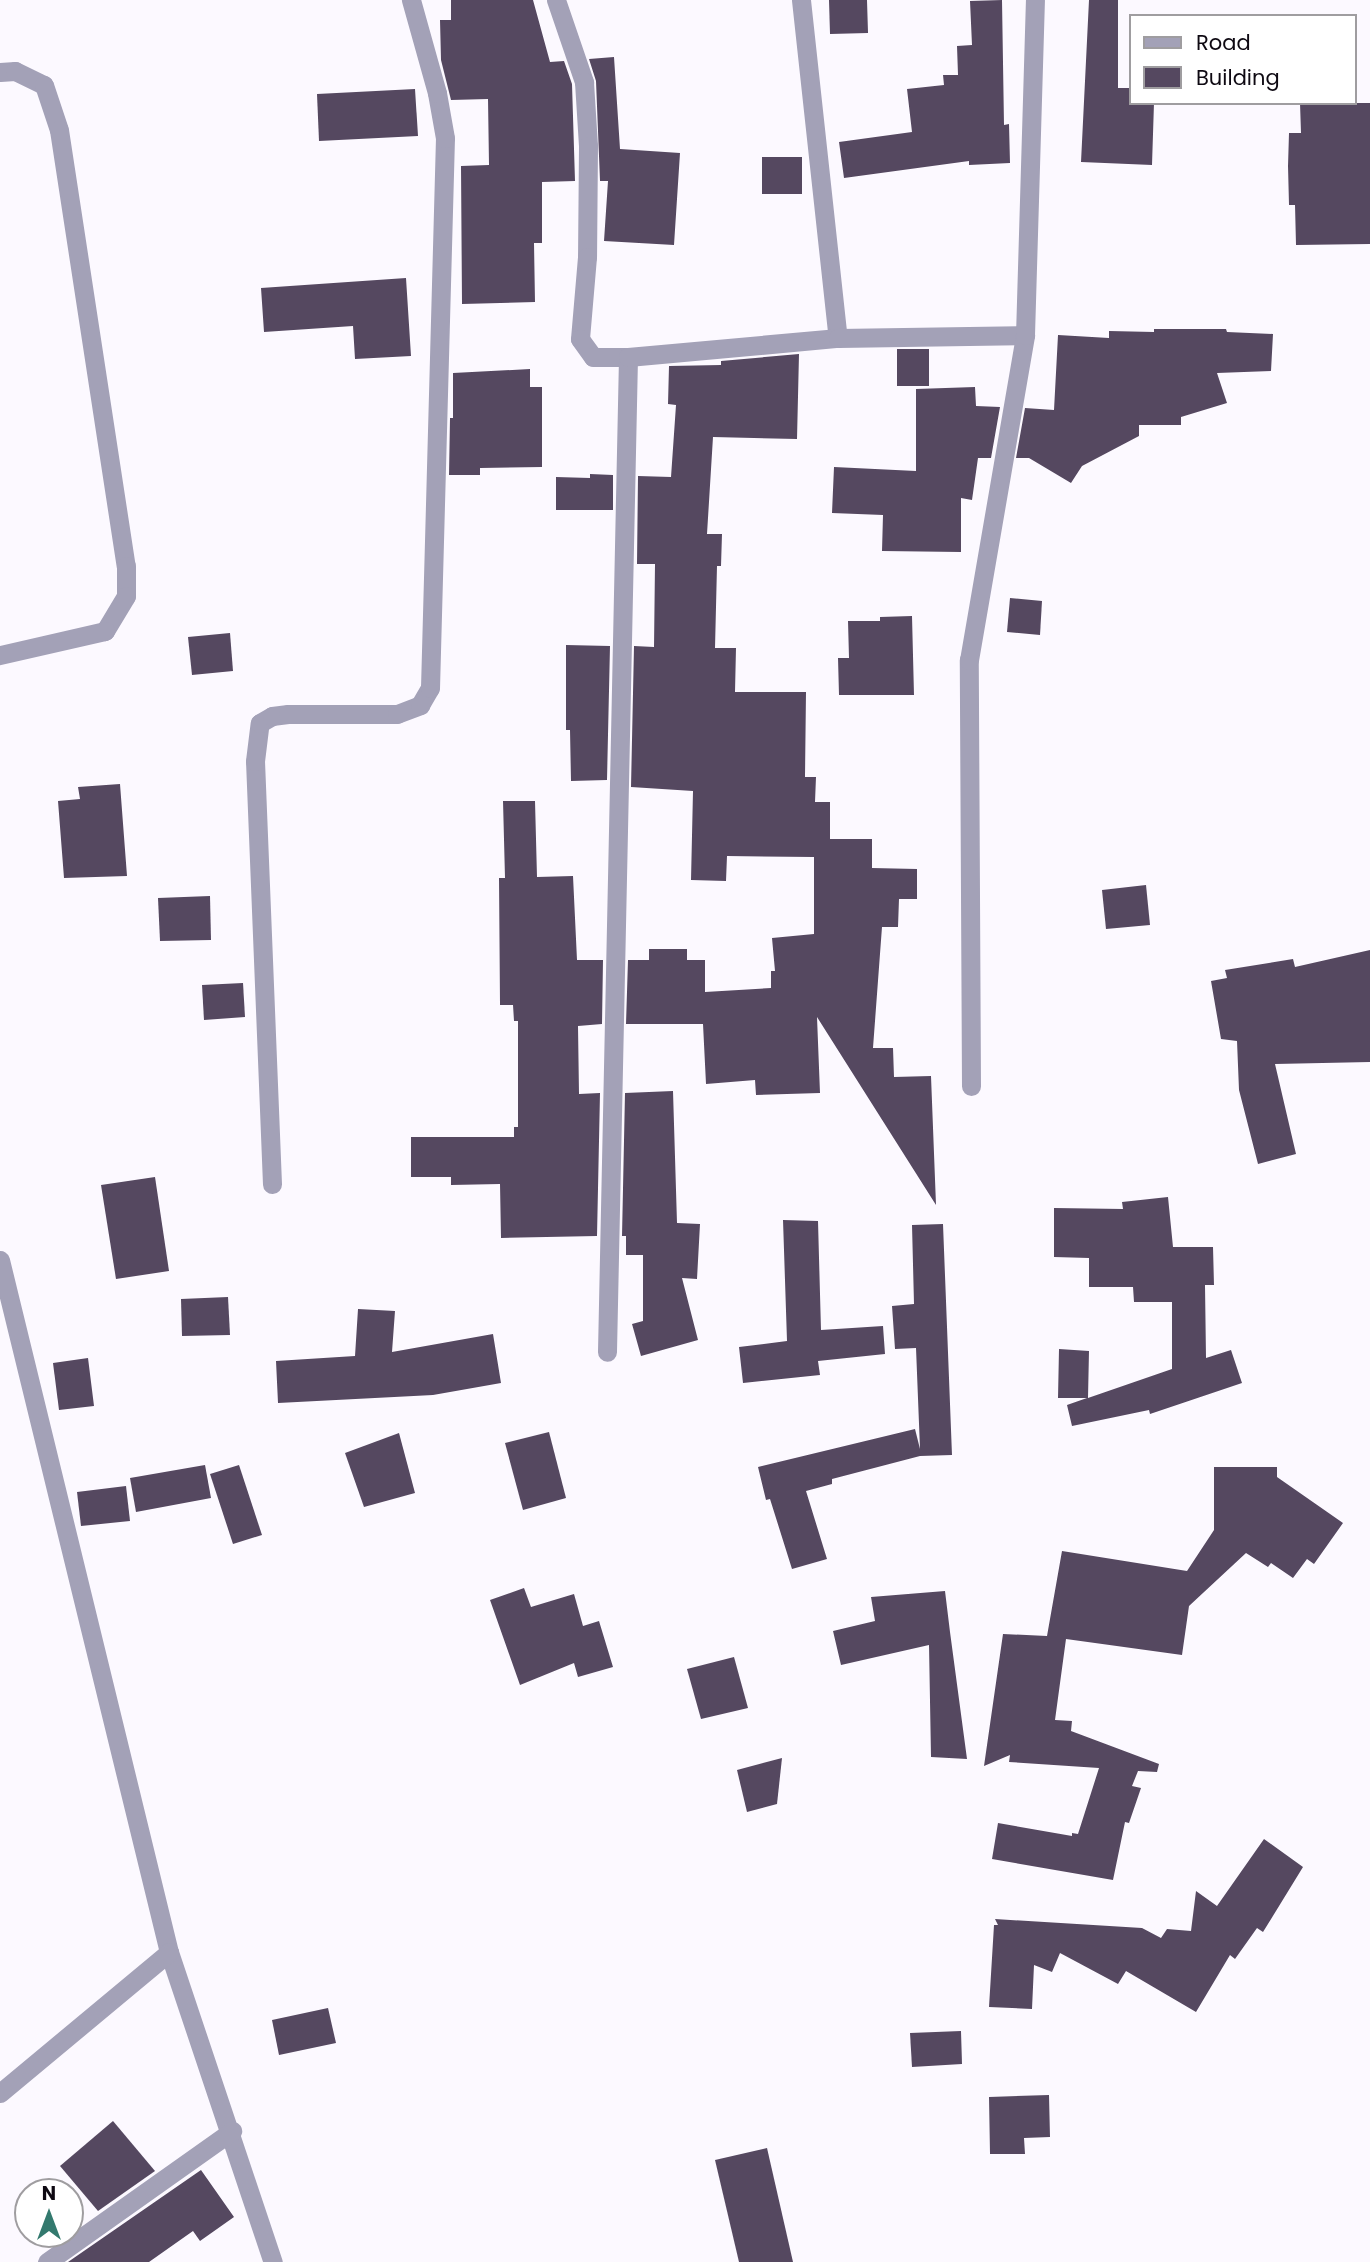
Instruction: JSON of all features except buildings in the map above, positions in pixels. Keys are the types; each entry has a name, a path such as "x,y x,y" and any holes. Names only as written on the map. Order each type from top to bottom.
{"street":[{"path":"272,1184 255,761 260,723 272,716 288,714 397,714 419,705 430,688 444,138 437,93 411,0"},
{"path":"556,0 584,82 588,146 587,257 580,339 593,357 628,357 838,338 1025,335"},
{"path":"801,0 838,338"},
{"path":"971,1086 969,660 1025,335 1035,0"},
{"path":"0,72 15,71 44,85 59,130 126,566 126,596 105,631 0,655"},
{"path":"607,1352 628,357"},
{"path":"0,1260 169,1952 274,2262"},
{"path":"0,2093 169,1952"},
{"path":"47,2262 232,2132"}]}
